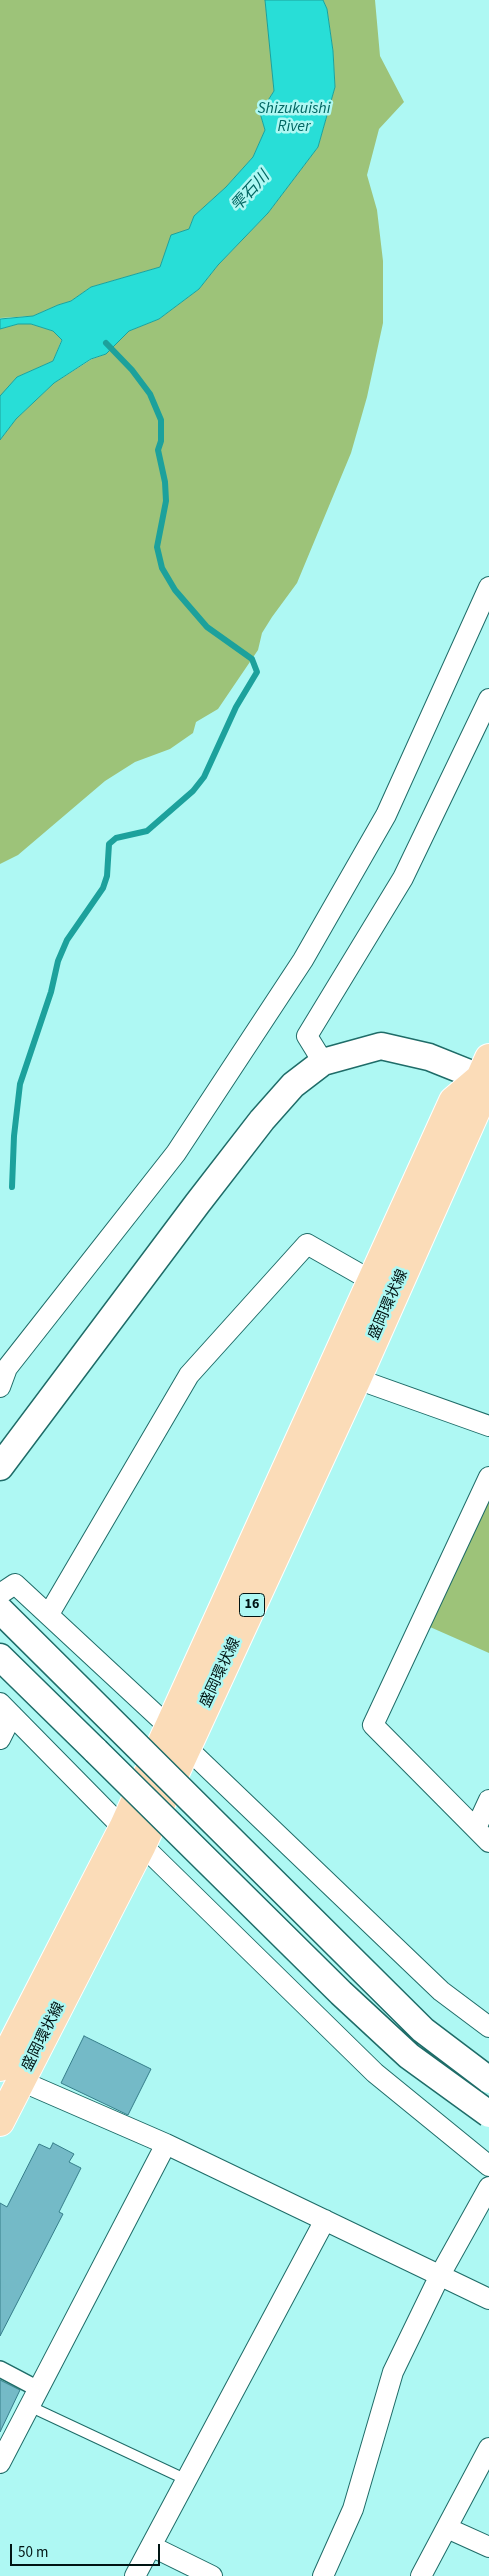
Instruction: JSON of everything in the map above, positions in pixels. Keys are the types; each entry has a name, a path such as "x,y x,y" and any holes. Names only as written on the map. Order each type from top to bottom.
{"main road":[{"name":"盛岡環状線","path":"133,1836 168,1726 453,1101 486,1072"},
{"name":"盛岡環状線","path":"0,2122 11,2074 133,1836 187,1748 476,1110 486,1072"}],"street":[{"path":"0,1387 8,1368 176,1154 303,960 386,815 489,587"},
{"path":"323,1062 307,1036 403,878 487,711"},
{"path":"0,1467 196,1204 262,1120 293,1085 323,1062 381,1046 486,1072"},
{"path":"49,1614 189,1375 307,1244 372,1281"},
{"path":"356,1378 489,1426"},
{"path":"482,1835 373,1725 489,1477"},
{"path":"0,1594 15,1584 168,1726"},
{"path":"0,1610 423,2030 489,2080"},
{"path":"0,1657 341,1993 409,2056 489,2114"},
{"path":"0,1739 6,1709"},
{"path":"6,1709 375,2074 489,2166"},
{"path":"187,1748 441,1991 489,2027"},
{"path":"482,1835 489,1800"},
{"path":"11,2074 166,2144 489,2299"},
{"path":"0,2463 166,2144"},
{"path":"323,2576 353,2509 393,2372 440,2275 489,2187"},
{"path":"135,2576 325,2220"},
{"path":"0,2369 34,2397"},
{"path":"421,2576 489,2448"},
{"path":"447,2528 489,2548"},
{"path":"151,2546 212,2576"}],"lane":[{"path":"34,2397 187,2480"}],"green space":[{"path":"0,0 265,0 274,91 260,113 265,130 253,157 226,187 194,216 189,229 171,236 160,267 91,287 71,301 33,316 0,318"},
{"path":"323,0 375,0 380,56 404,102 379,129 367,175 377,210 383,261 383,323 367,397 351,453 297,583 272,617 262,633 258,650 218,709 196,722 193,733 170,749 135,762 105,781 18,855 0,864 0,440 16,419 54,383 92,359 106,354 129,331 159,319 199,289 218,265 268,213 318,147 335,87 333,51 327,9"},
{"path":"18,324 31,324 53,331 62,339 53,361 17,377 0,397 0,329"},
{"path":"489,1498 489,1653 430,1627"}],"water":[{"name":"Shizukuishi River","path":"265,0 323,0 327,9 333,51 335,87 318,147 268,213 218,265 199,289 159,319 129,331 106,354 91,359 54,383 16,419 0,440 0,396 17,377 53,361 62,340 53,331 31,324 18,324 0,329 0,319 33,316 71,301 91,287 160,267 171,235 189,229 194,216 226,187 253,157 265,130 260,113 274,91"}],"building":[{"path":"84,2036 151,2069 128,2115 61,2083"},
{"path":"53,2143 74,2154 69,2162 81,2168 59,2212 63,2214 0,2336 0,2203 7,2207 39,2144 50,2149"},
{"path":"0,2380 20,2390 0,2432"}],"waterway":[{"path":"12,1187 14,1136 20,1084 51,992 58,961 67,940 103,888 107,876 109,844 116,838 147,831 193,791 204,777 236,707 257,672 252,659 207,627 175,590 162,568 157,547 166,501 165,482 158,450 161,441 161,420 150,394 132,370 106,343"}],"water label":[{"name":"雫石川","path":"251,192"}]}
